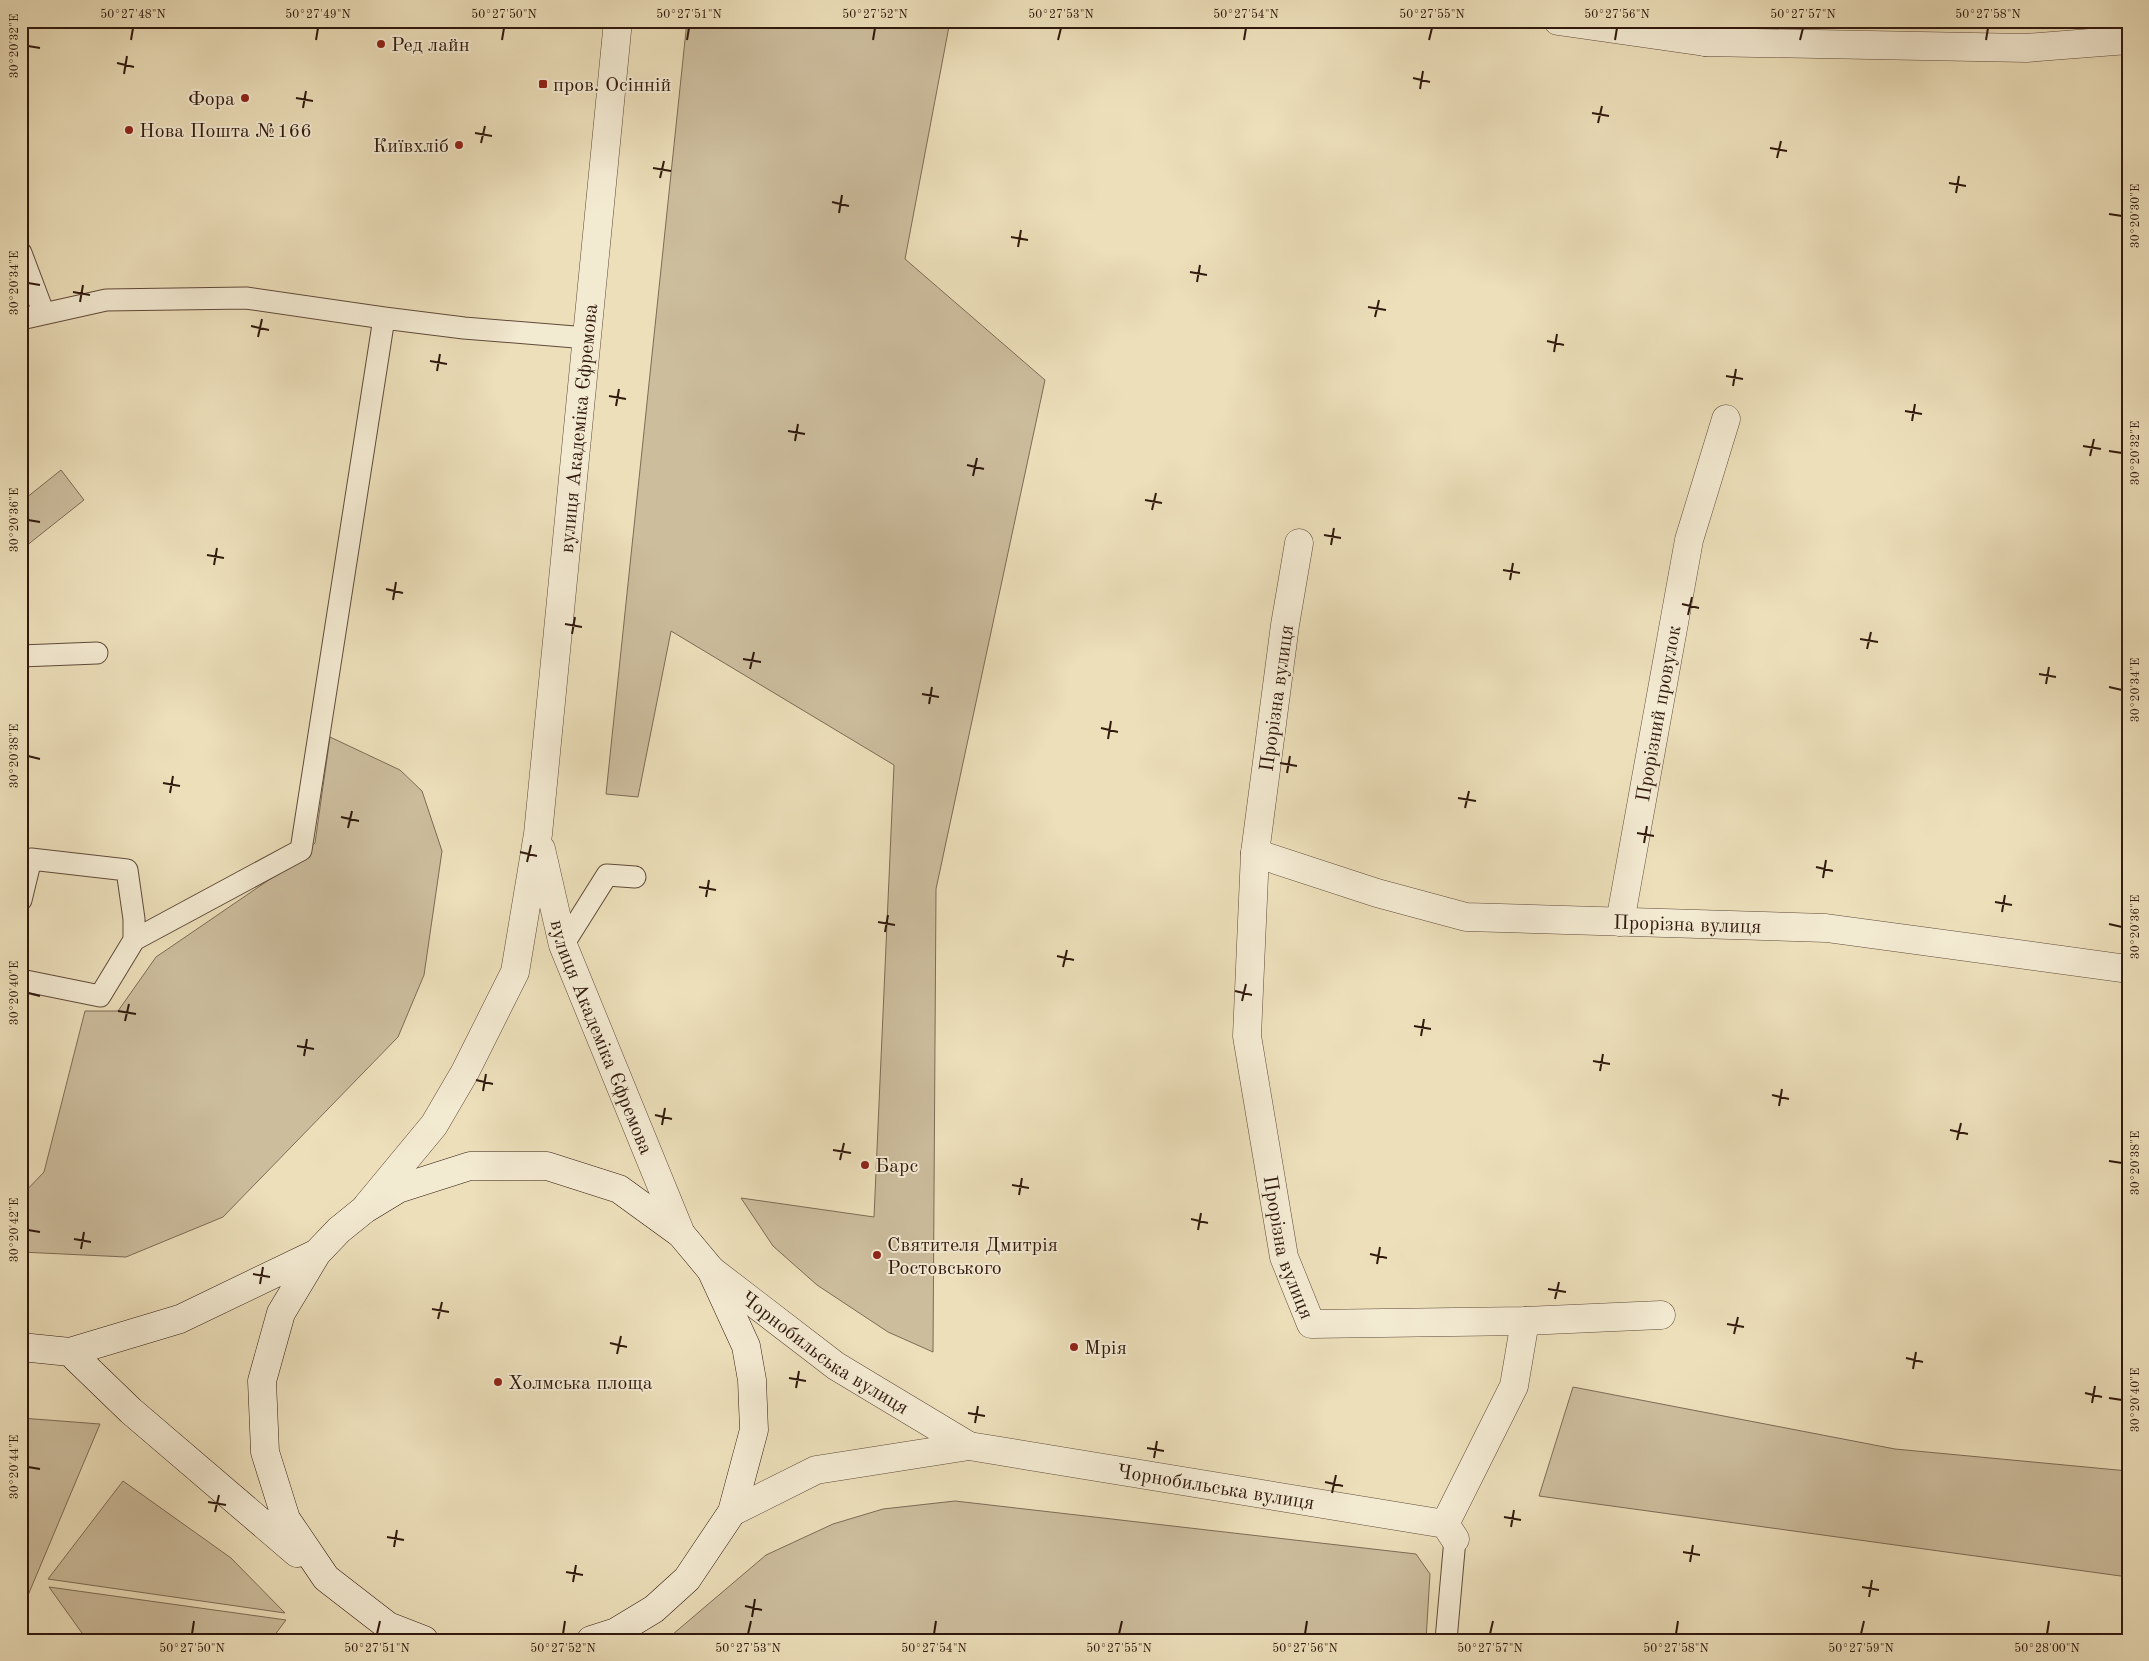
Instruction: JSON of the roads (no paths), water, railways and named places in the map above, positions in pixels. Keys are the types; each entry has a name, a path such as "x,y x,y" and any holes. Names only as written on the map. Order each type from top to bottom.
{"street":[{"name":"вулиця Академіка Єфремова","path":"365,1209 434,1125 465,1072 515,972 538,834 618,21"},
{"path":"1558,21 1709,32 2026,48 2128,40"},
{"name":"Прорізний провулок","path":"1620,922 1689,540 1726,419"},
{"name":"Прорізна вулиця","path":"1299,543 1285,625 1255,853 1247,1036 1284,1257 1311,1324 1525,1321 1661,1315"},
{"name":"вулиця Академіка Єфремова","path":"538,834 563,944 681,1234"},
{"name":"Прорізна вулиця","path":"1255,853 1377,893 1466,917 1826,928 2128,968"},
{"path":"374,1640 326,1578 286,1519 265,1452 262,1382 281,1314 317,1253 339,1230 365,1209 398,1189 470,1166 546,1166 619,1190 681,1234 711,1270 746,1346 752,1380 754,1430 732,1512 687,1579 654,1609 605,1637"},
{"path":"21,1347 70,1352 180,1319 317,1253"},
{"name":"Чорнобильська вулиця","path":"711,1270 836,1366 969,1446"},
{"path":"1450,1531 1514,1386 1525,1321"},
{"path":"70,1352 131,1411 326,1578 388,1626 424,1640"},
{"name":"Чорнобильська вулиця","path":"732,1512 816,1470 969,1446 1450,1531"}],"lane":[{"path":"21,253 44,314"},
{"path":"21,319 106,300 246,298 464,328 587,338"},
{"path":"21,980 100,996 134,940 301,850 384,318"},
{"path":"21,656 97,653"},
{"path":"21,900 31,858 127,870 134,919 134,940"},
{"path":"563,944 606,875 635,877"},
{"path":"1446,1640 1450,1531"}],"place":[{"name":"Ред лайн","path":"381,44"},
{"name":"пров. Осінній","path":"543,84"},
{"name":"Фора","path":"245,98"},
{"name":"Нова Пошта №166","path":"129,130"},
{"name":"Київхліб","path":"459,145"},
{"name":"Барс","path":"865,1165"},
{"name":"Святителя Дмитрія Ростовського","path":"877,1255"},
{"name":"Мрія","path":"1074,1347"},
{"name":"Холмська площа","path":"498,1382"}]}
